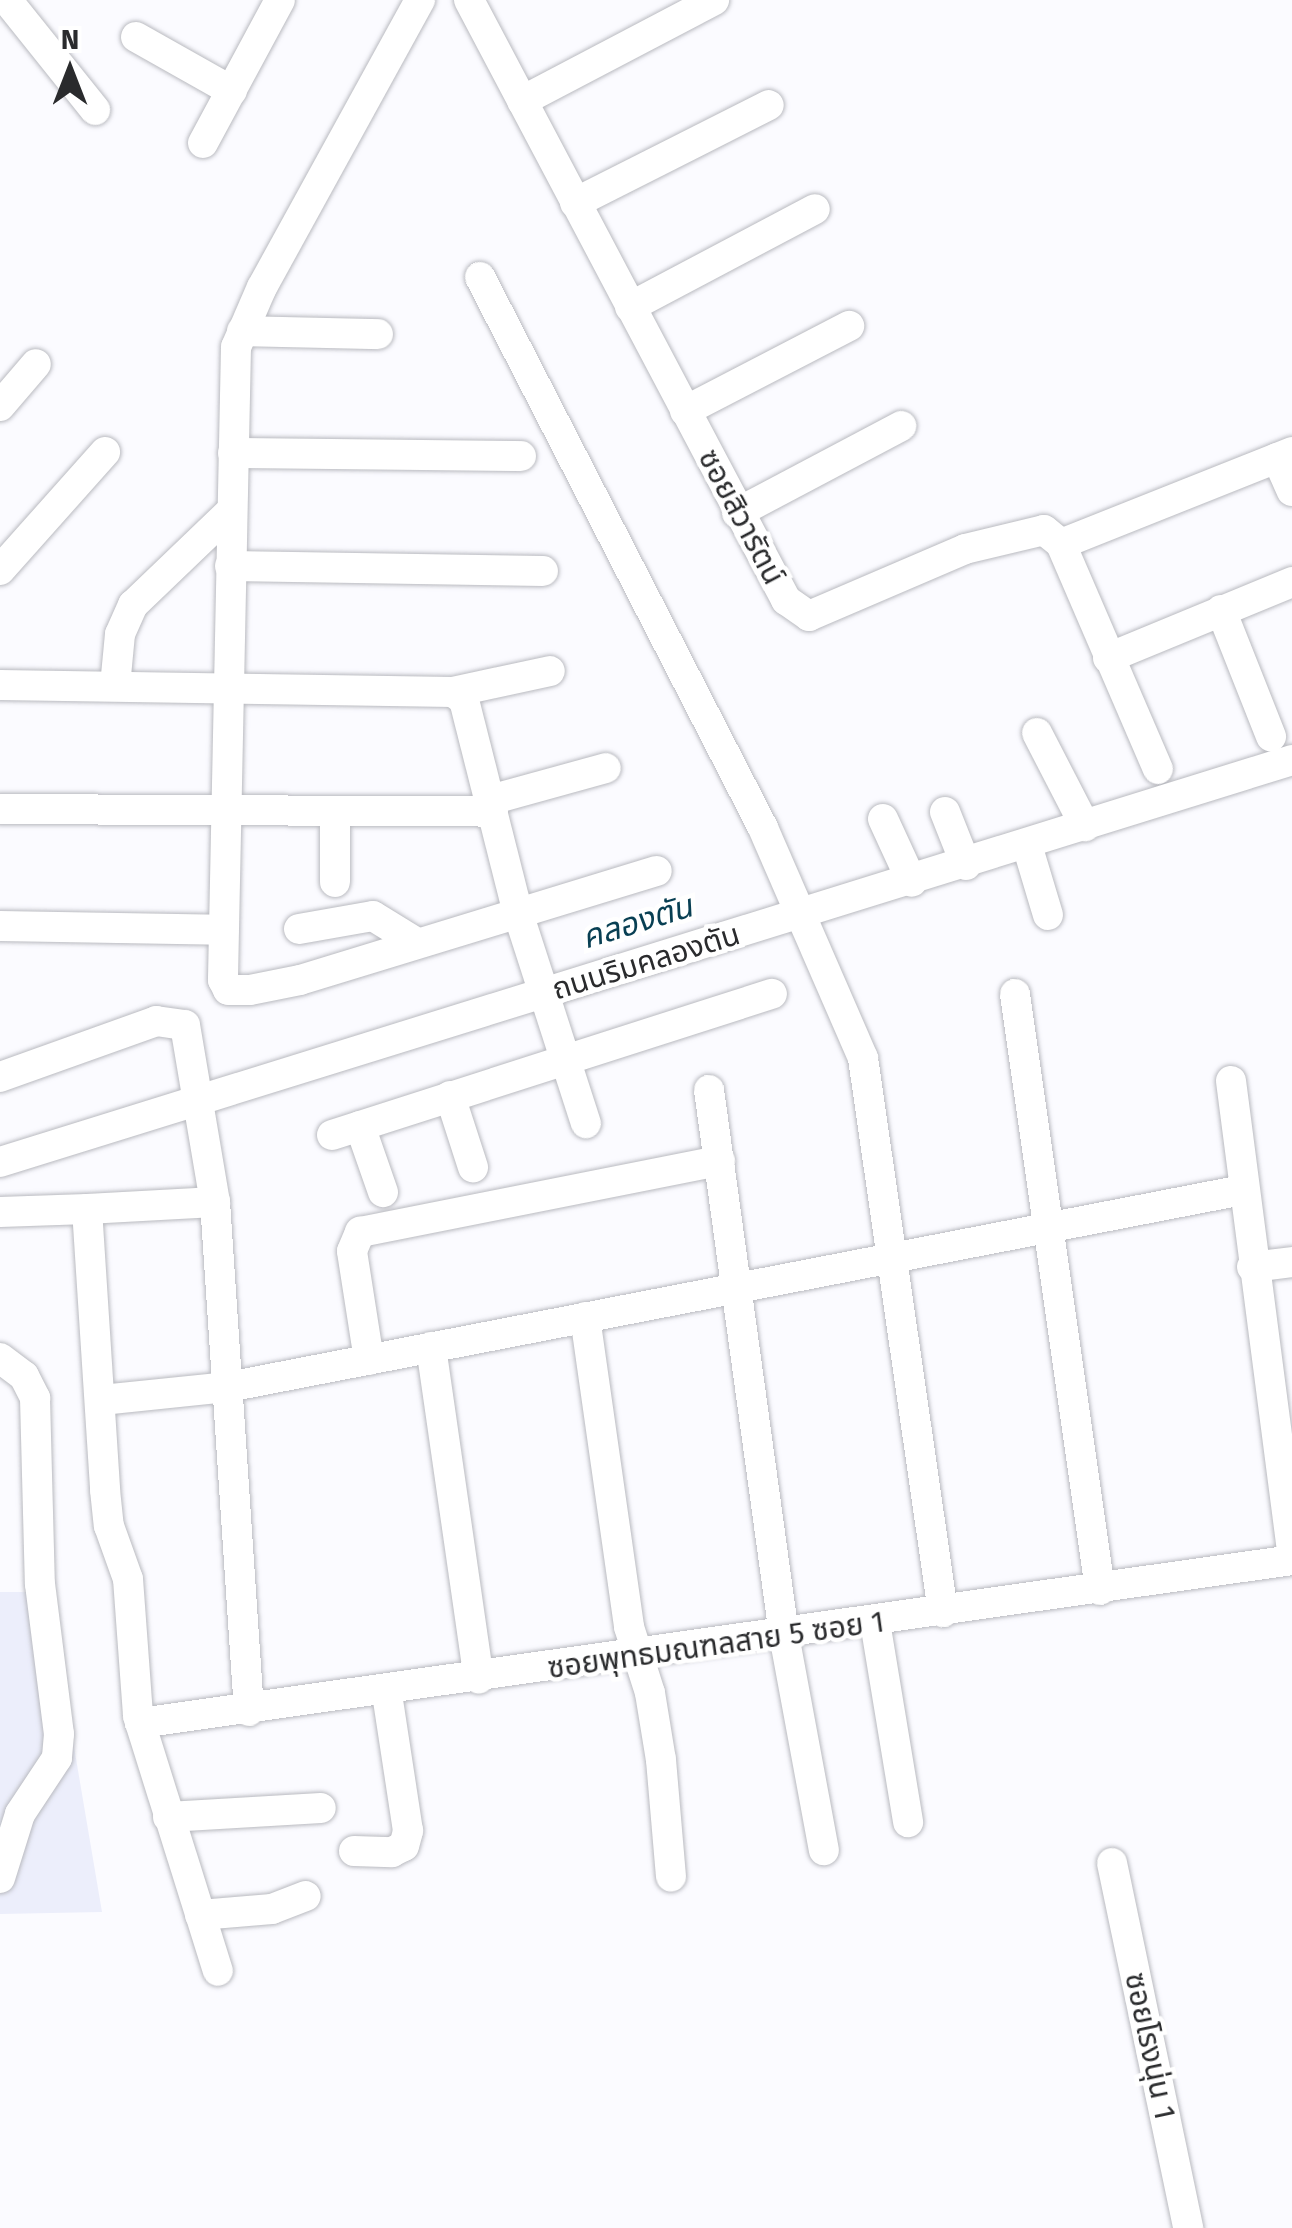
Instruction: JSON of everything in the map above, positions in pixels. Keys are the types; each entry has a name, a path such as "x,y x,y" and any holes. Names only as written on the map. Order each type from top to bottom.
{"street":[{"path":"7,0 96,110"},
{"path":"203,143 280,0"},
{"path":"420,0 242,330 234,370 221,930 228,990 300,980 657,871"},
{"name":"ซอยสิวารัตน์","path":"468,0 786,600 809,616 1015,532 1044,530 1060,544"},
{"path":"522,101 714,0"},
{"path":"136,37 232,90"},
{"path":"574,203 769,105"},
{"path":"630,307 815,210"},
{"path":"480,277 723,748 863,1058 943,1612"},
{"path":"685,412 850,326"},
{"path":"242,330 378,334"},
{"path":"0,406 36,364"},
{"path":"737,513 900,426"},
{"path":"0,570 104,452"},
{"path":"233,453 521,456"},
{"path":"1158,769 1060,544 1285,455 1292,491"},
{"path":"115,686 120,634 133,605 230,512"},
{"path":"230,566 543,571"},
{"path":"1108,658 1292,582"},
{"path":"1221,610 1271,736"},
{"path":"0,685 453,692 550,671"},
{"path":"453,692 464,700 518,913 586,1123"},
{"path":"1037,733 1081,816"},
{"name":"ถนนริมคลองตัน","path":"0,1162 794,904 907,871 956,844 1027,845 1081,816 1292,760"},
{"path":"0,808 335,812 492,806 606,768"},
{"path":"334,882 335,812"},
{"path":"884,819 907,871"},
{"path":"1027,845 1048,915"},
{"path":"298,930 373,916 417,943"},
{"path":"0,926 221,930"},
{"path":"383,1192 346,1130 772,994"},
{"path":"1014,994 1100,1590"},
{"path":"0,1077 172,1020 185,1025 195,1060 216,1202 248,1711"},
{"path":"0,1054 51,1060"},
{"path":"1231,1081 1292,1557"},
{"path":"709,1090 784,1635 824,1850"},
{"path":"450,1096 473,1167"},
{"path":"369,1360 352,1251 360,1232 720,1161"},
{"path":"102,1400 228,1387 1242,1190"},
{"path":"0,1212 216,1202"},
{"path":"86,1209 109,1526 128,1579 140,1723 218,1971"},
{"path":"1252,1267 1292,1262"},
{"path":"585,1317 637,1655 658,1743 670,1877"},
{"path":"431,1347 479,1679"},
{"path":"0,1358 24,1376 35,1398 40,1584 58,1734 57,1758 6,1834 0,1878"},
{"name":"ซอยพุทธมณฑลสาย 5 ซอย 1","path":"140,1723 387,1692 1100,1590 1292,1557"},
{"path":"875,1622 908,1822"},
{"path":"354,1851 392,1852 404,1846 408,1831 387,1692"},
{"path":"168,1817 321,1808"},
{"name":"ซอยโรงนุ่น 1","path":"1112,1863 1188,2228"},
{"path":"200,1915 272,1909 306,1896"}],"shaded area":[{"path":"0,1592 37,1592 62,1676 102,1912 0,1914"}],"water label":[{"name":"คลองตัน","path":"637,922"}]}
